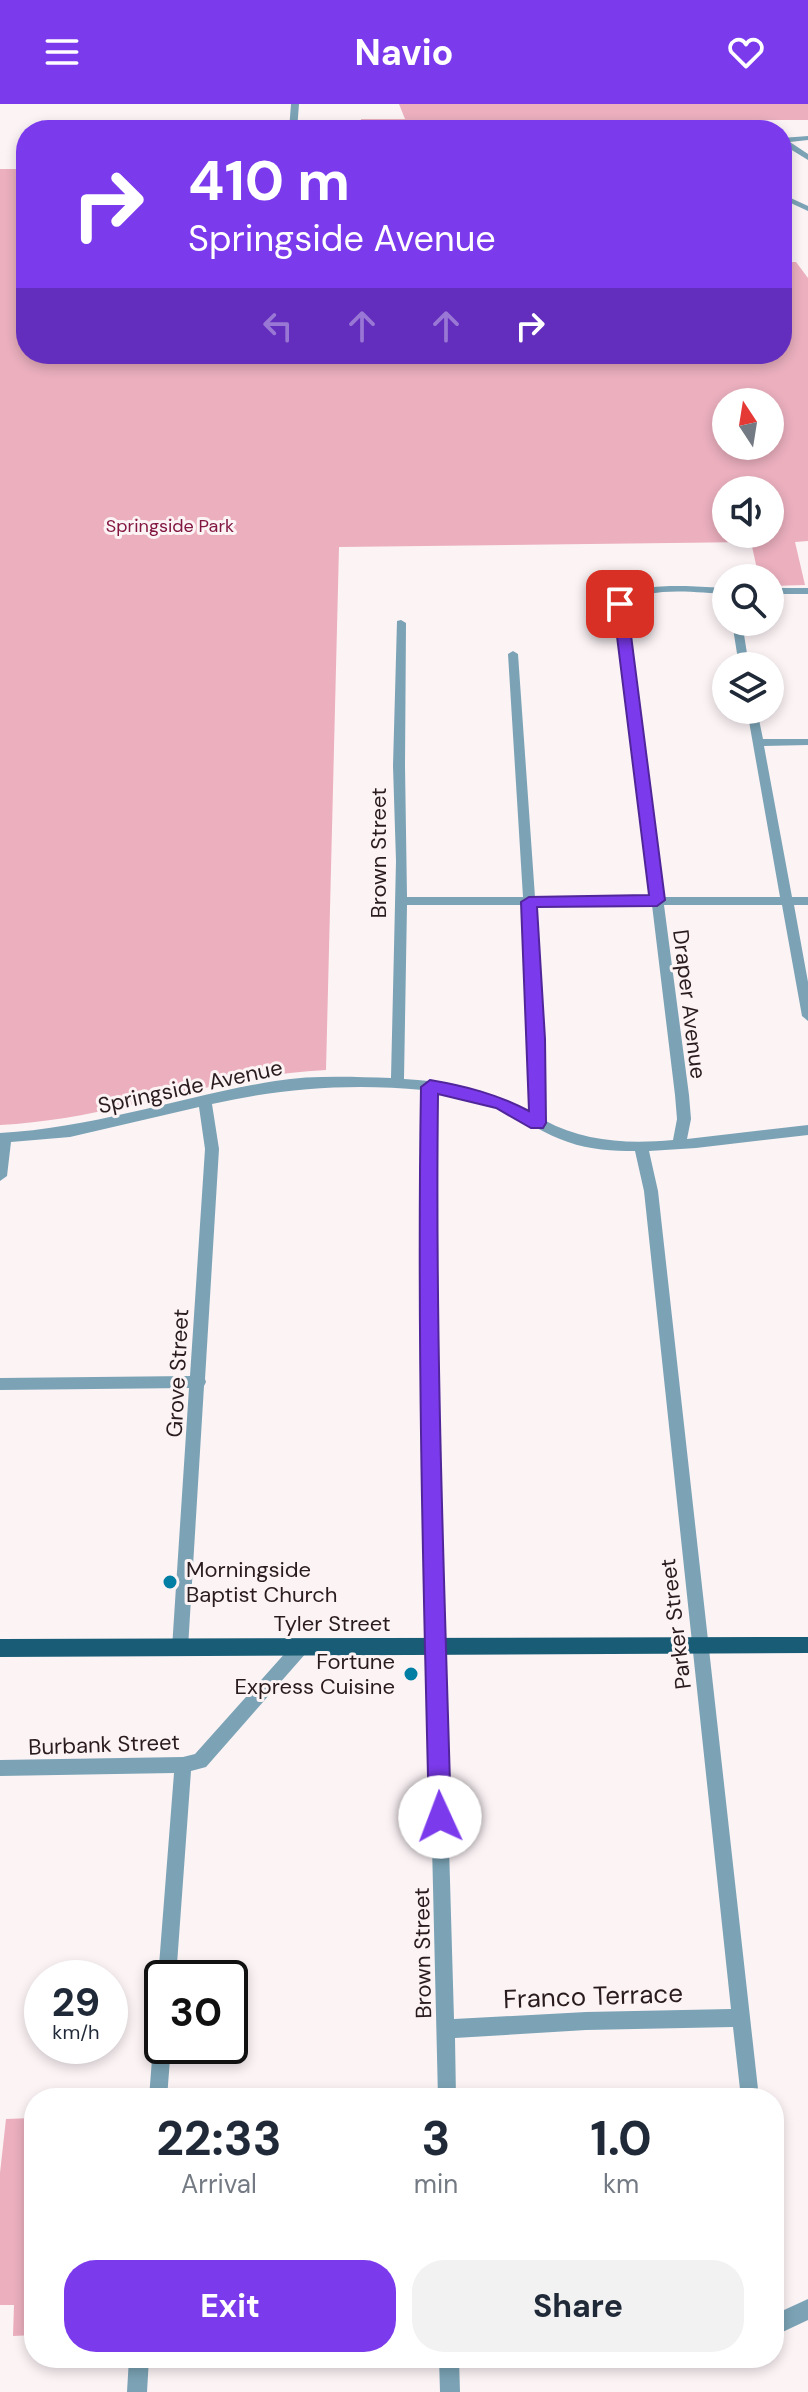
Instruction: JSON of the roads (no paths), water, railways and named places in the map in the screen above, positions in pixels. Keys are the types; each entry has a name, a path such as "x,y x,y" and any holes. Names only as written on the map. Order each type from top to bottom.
{"main road":[{"name":"Tyler Street","path":"0,1648 808,1645"}],"street":[{"name":"Draper Avenue","path":"679,1143 684,1119 682,1095 620,604 623,598 636,593 712,591"},
{"path":"784,591 808,591"},
{"name":"Brown Street","path":"397,1083 401,901 401,623"},
{"path":"513,654 537,1039 537,1123"},
{"path":"754,724 808,1016"},
{"path":"757,743 808,742"},
{"path":"401,901 808,901"},
{"name":"Springside Avenue","path":"3,1138 96,1126 277,1085 397,1083 467,1093 502,1104 581,1141 641,1146 808,1130"},
{"name":"Brown Street","path":"430,1087 427,1248 447,2088"},
{"name":"Grove Street","path":"180,1648 212,1149 205,1101"},
{"path":"0,1176 3,1138"},
{"name":"Parker Street","path":"641,1146 651,1191 749,2088"},
{"path":"0,1384 199,1382"},
{"name":"Burbank Street","path":"0,1768 183,1765 200,1761 215,1748 301,1647"},
{"path":"168,1960 183,1765"},
{"name":"Franco Terrace","path":"446,2029 586,2021 743,2018"},
{"path":"159,2088 161,2064"},
{"path":"784,2316 808,2309"},
{"path":"137,2392 138,2368"},
{"path":"449,2368 450,2392"}],"place":[{"name":"Morningside Baptist Church","path":"170,1582"},
{"name":"Fortune Express Cuisine","path":"411,1674"}],"park label":[{"name":"Springside Park","path":"170,526"}]}
